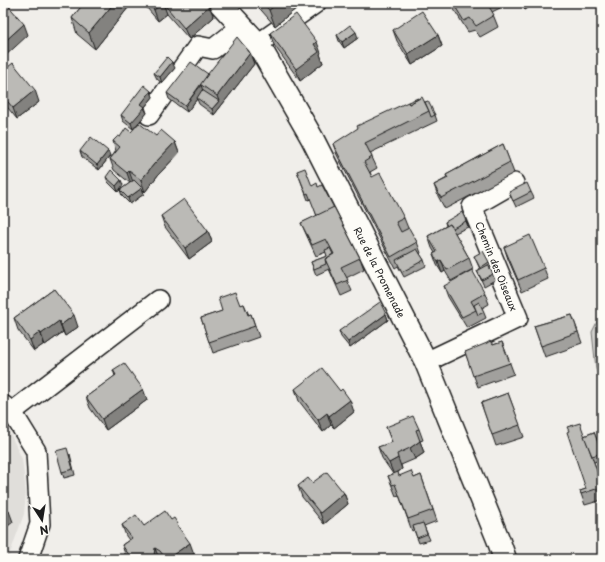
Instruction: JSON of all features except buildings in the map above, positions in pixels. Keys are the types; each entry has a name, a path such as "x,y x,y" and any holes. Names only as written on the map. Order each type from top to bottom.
{"street":[{"name":"Rue de la Promenade","path":"220,3 258,44 312,138 426,362 505,559"},
{"path":"258,44 316,3"},
{"path":"149,115 198,46 213,49 242,26"},
{"name":"Chemin des Oiseaux","path":"426,362 518,318 472,207 514,183"},
{"path":"28,559 40,524 36,451 7,408 158,300"}],"shaded area":[{"path":"602,312 602,389 596,369 592,332"},
{"path":"3,424 9,431 22,459 26,492 24,514 8,559 3,559"}]}
